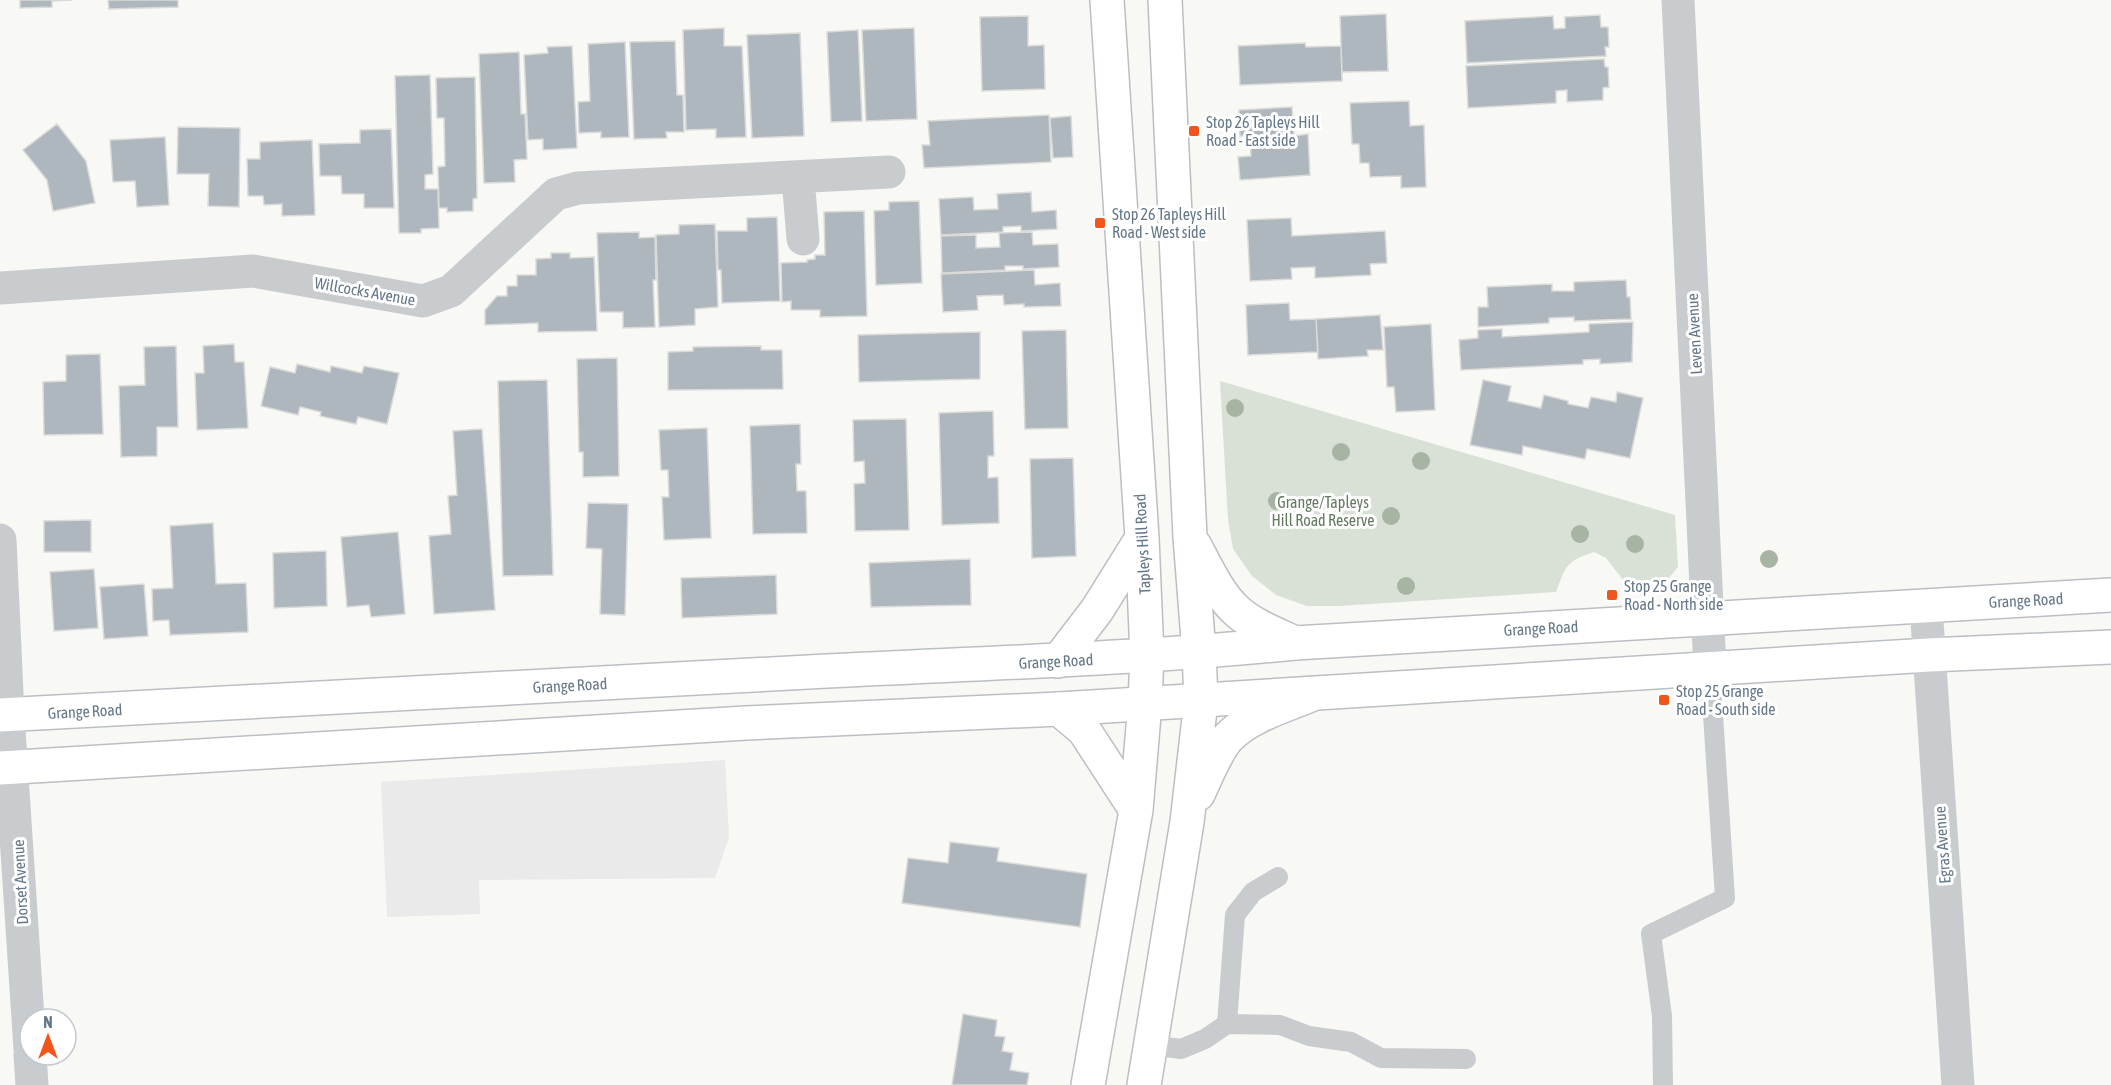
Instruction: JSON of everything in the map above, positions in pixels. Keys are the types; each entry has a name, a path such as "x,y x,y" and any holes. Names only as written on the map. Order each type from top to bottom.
{"main road":[{"name":"Tapleys Hill Road","path":"1088,1085 1136,810 1147,655 1142,538 1107,0"},
{"path":"1144,1085 1187,822 1201,701 1190,537 1165,0"},
{"path":"1190,537 1212,580 1237,612 1257,625 1295,643"},
{"path":"1058,661 1097,610 1142,538"},
{"name":"Grange Road","path":"4,715 840,670 1058,661 1295,643 2111,595"},
{"path":"6,768 746,723 1059,709 1929,655 2111,647"},
{"path":"1187,822 1214,758 1228,738 1253,719 1313,694"},
{"path":"1059,709 1084,730 1136,810"}],"street":[{"name":"Leven Avenue","path":"1678,0 1710,669"},
{"name":"Willcocks Avenue","path":"0,288 253,271 423,301 452,291 556,194 578,188 889,172"},
{"path":"798,177 803,239"},
{"name":"Dorset Avenue","path":"0,540 6,768 26,1007"},
{"name":"Egras Avenue","path":"1926,606 1958,1085"},
{"path":"31,1067 32,1085"}],"lane":[{"path":"1663,1085 1662,1016 1651,934 1725,898 1710,669"},
{"path":"1227,1024 1235,915 1253,892 1278,877"},
{"path":"1150,1045 1181,1049 1206,1039 1227,1024 1280,1025 1309,1036 1351,1041 1381,1058 1466,1059"}],"shaded area":[{"path":"725,760 729,837 715,878 479,880 480,914 387,917 381,782"}],"green space":[{"name":"Grange/Tapleys Hill Road Reserve","path":"1220,381 1675,515 1678,567 1663,585 1627,585 1606,558 1594,552 1578,558 1568,566 1556,592 1339,606 1307,606 1276,595 1252,576 1233,549 1228,520"}],"building":[{"path":"20,0 72,0 52,1 52,7 20,8"},
{"path":"108,0 178,0 178,7 109,9"},
{"path":"1386,14 1388,71 1342,72 1340,16"},
{"path":"1600,15 1601,27 1608,27 1609,47 1605,47 1606,56 1467,63 1465,21 1553,16 1554,29 1565,28 1565,17"},
{"path":"1028,16 1028,46 1044,45 1045,89 982,91 980,17"},
{"path":"724,28 724,46 742,46 746,137 716,138 716,129 686,130 683,30"},
{"path":"914,28 917,119 866,121 862,30"},
{"path":"858,30 862,121 831,122 827,32"},
{"path":"800,33 804,136 752,138 747,35"},
{"path":"675,41 677,95 683,95 684,132 666,132 667,138 634,139 630,42"},
{"path":"625,42 629,137 601,138 601,132 579,133 578,102 590,101 588,44"},
{"path":"1305,43 1306,47 1341,46 1342,81 1240,85 1238,46"},
{"path":"572,46 577,148 543,150 543,139 528,140 524,55 548,53 547,47"},
{"path":"519,52 521,114 525,114 527,159 514,160 515,182 484,183 479,54"},
{"path":"1604,59 1605,67 1608,67 1609,87 1603,88 1603,100 1567,102 1567,90 1556,91 1556,103 1468,108 1466,66"},
{"path":"430,75 433,174 425,175 425,189 438,189 439,228 421,229 421,233 399,233 395,76"},
{"path":"475,77 477,198 473,199 473,211 447,212 447,208 439,208 438,167 445,166 444,118 437,118 436,78"},
{"path":"1409,101 1410,126 1424,125 1426,187 1401,188 1401,176 1370,177 1369,163 1360,163 1359,144 1352,144 1350,103"},
{"path":"1292,107 1294,136 1308,134 1310,175 1240,180 1238,157 1251,156 1250,136 1240,136 1239,110"},
{"path":"1049,115 1051,162 924,168 922,145 930,145 928,121"},
{"path":"1071,116 1073,157 1053,158 1050,118"},
{"path":"57,124 86,161 95,203 53,211 47,180 23,150"},
{"path":"178,127 240,128 239,207 208,206 209,174 177,174"},
{"path":"391,129 394,208 364,208 364,194 342,194 341,176 320,176 319,144 360,143 360,130"},
{"path":"165,137 169,205 137,207 135,181 113,182 110,140"},
{"path":"312,140 315,215 282,216 282,204 264,205 263,196 248,196 247,159 260,159 260,142"},
{"path":"1031,192 1032,212 1056,210 1057,229 1021,231 1021,226 1003,227 1003,232 941,235 939,199 973,197 974,210 998,209 997,194"},
{"path":"919,201 922,283 876,285 874,211 889,210 889,202"},
{"path":"864,211 867,316 820,317 820,310 791,310 791,301 782,302 781,263 807,262 807,260 815,259 815,255 825,255 824,212"},
{"path":"777,217 780,301 722,303 717,231 747,231 747,218"},
{"path":"1291,218 1292,236 1385,231 1387,263 1370,264 1371,275 1315,278 1315,267 1291,268 1292,279 1250,281 1247,220"},
{"path":"715,224 718,307 695,309 695,325 659,327 656,235 679,234 679,225"},
{"path":"639,232 639,238 655,237 656,280 653,280 655,327 623,328 623,312 600,312 597,233"},
{"path":"1032,232 1033,245 1058,244 1059,267 1023,269 1023,266 1005,266 1005,270 942,273 941,236 976,235 976,248 1000,247 999,233"},
{"path":"551,253 570,253 570,258 594,257 597,331 538,332 538,323 485,325 485,310 497,296 507,296 507,286 517,286 517,275 536,275 536,259 551,258"},
{"path":"1034,270 1035,285 1060,283 1061,306 1004,305 1003,295 977,296 978,310 943,312 941,274"},
{"path":"1626,280 1627,297 1630,297 1631,319 1574,321 1574,317 1549,318 1549,323 1478,327 1478,307 1488,307 1487,287 1552,284 1552,291 1574,291 1574,282"},
{"path":"1289,303 1290,320 1316,319 1318,352 1248,355 1246,305"},
{"path":"1380,315 1383,350 1367,350 1368,356 1318,359 1316,319"},
{"path":"1633,322 1632,362 1600,364 1600,359 1583,360 1583,364 1461,370 1459,340 1478,338 1478,330 1502,329 1502,337 1589,332 1589,324"},
{"path":"1431,324 1435,410 1396,412 1394,387 1387,387 1384,327"},
{"path":"1066,330 1068,428 1025,429 1022,331"},
{"path":"980,332 980,379 859,382 858,335"},
{"path":"234,344 235,362 244,362 248,428 197,430 195,373 204,373 203,346"},
{"path":"176,346 178,427 157,427 157,456 121,457 119,386 145,385 144,347"},
{"path":"761,346 761,350 782,350 783,389 668,390 668,352 693,351 693,347"},
{"path":"100,354 103,434 44,435 43,382 66,381 66,355"},
{"path":"617,358 619,476 583,477 583,452 579,452 577,359"},
{"path":"297,364 330,372 331,366 362,373 364,366 399,373 387,424 358,417 356,424 320,416 321,412 300,407 298,415 261,406 270,367 295,373"},
{"path":"547,380 553,575 503,576 498,381"},
{"path":"1483,380 1511,386 1508,401 1541,408 1544,395 1568,401 1568,404 1588,408 1591,397 1616,402 1617,392 1643,398 1630,458 1587,449 1585,459 1523,446 1522,455 1470,445"},
{"path":"993,411 994,456 988,456 988,478 998,477 999,523 942,525 939,413"},
{"path":"906,419 909,530 855,531 854,484 865,483 864,461 854,462 853,420"},
{"path":"800,424 801,464 796,464 797,491 806,491 807,533 753,534 750,426"},
{"path":"707,428 711,538 664,540 662,497 669,497 668,470 661,470 659,430"},
{"path":"482,429 495,610 434,614 429,536 451,534 448,496 457,495 453,431"},
{"path":"1073,458 1076,556 1032,558 1030,459"},
{"path":"588,503 628,504 625,615 600,614 602,549 586,548"},
{"path":"91,520 91,552 44,552 44,521"},
{"path":"213,523 216,584 246,583 248,632 170,635 169,620 153,621 152,589 173,588 170,526"},
{"path":"398,532 405,614 371,617 369,605 347,607 341,537"},
{"path":"326,551 327,606 274,608 273,553"},
{"path":"970,559 971,605 871,607 869,563"},
{"path":"94,569 98,628 54,631 50,572"},
{"path":"776,575 777,614 682,618 681,578"},
{"path":"144,584 148,636 104,639 100,587"},
{"path":"950,842 999,848 997,861 1087,874 1080,927 902,903 908,858 948,863"},
{"path":"963,1014 997,1020 995,1036 1005,1037 1002,1051 1013,1053 1010,1070 1029,1073 1027,1085 952,1085"}],"place":[{"name":"Stop 26 Tapleys Hill Road - East side","path":"1194,131"},
{"name":"Stop 26 Tapleys Hill Road - West side","path":"1100,223"},
{"name":"Stop 25 Grange Road - North side","path":"1612,595"},
{"name":"Stop 25 Grange Road - South side","path":"1664,700"}]}
